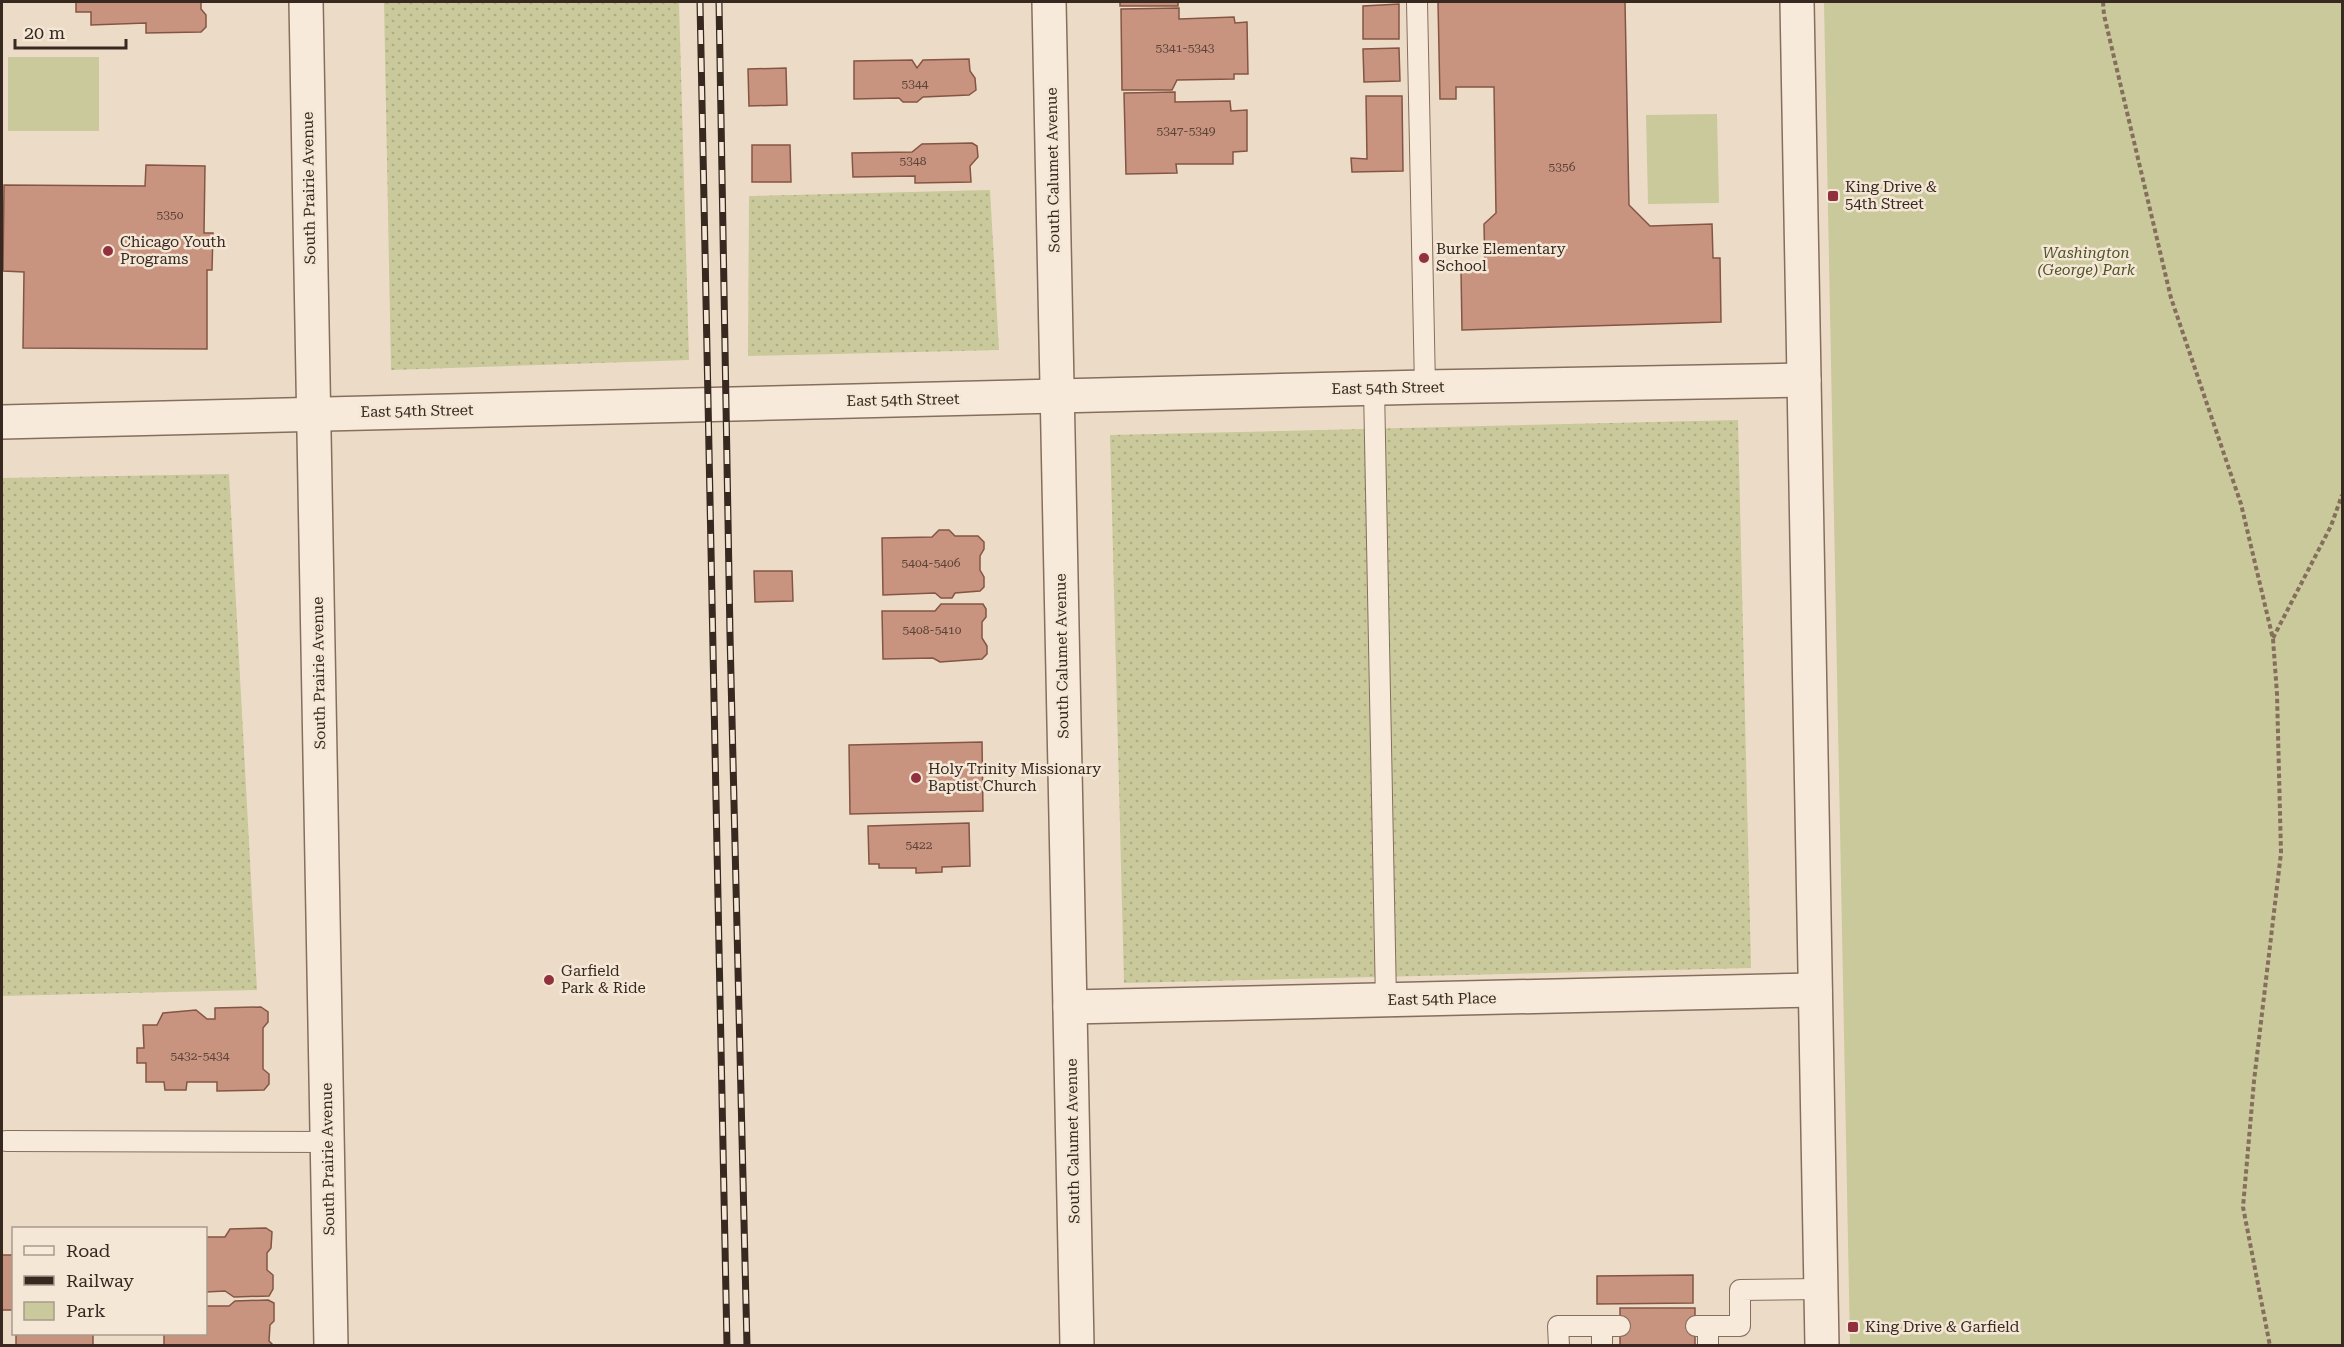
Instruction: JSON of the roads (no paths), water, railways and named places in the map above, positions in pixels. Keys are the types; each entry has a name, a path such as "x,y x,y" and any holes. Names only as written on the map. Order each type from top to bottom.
{"street":[{"name":"South Prairie Avenue","path":"306,2 331,1346"},
{"name":"South Calumet Avenue","path":"1049,2 1077,1346"},
{"path":"1797,2 1822,1346"},
{"name":"East 54th Street","path":"2,422 1374,388 1804,380"},
{"name":"East 54th Place","path":"1070,1007 1815,990"}],"lane":[{"path":"1417,2 1425,387"},
{"path":"1374,388 1386,1001"},
{"path":"6,1141 327,1142"},
{"path":"1704,1333 1740,1336 1740,1290 1821,1290"},
{"path":"1559,1346 1558,1326 1608,1333"}],"railway":[{"path":"700,2 727,1346"},
{"path":"719,2 730,635 747,1346"}],"place":[{"name":"King Drive & 54th Street","path":"1833,196"},
{"name":"Chicago Youth Programs","path":"108,251"},
{"name":"Burke Elementary School","path":"1424,258"},
{"name":"Holy Trinity Missionary Baptist Church","path":"916,778"},
{"name":"Garfield Park & Ride","path":"549,980"},
{"name":"King Drive & Garfield","path":"1853,1327"}],"park label":[{"name":"Washington (George) Park","path":"2086,262"}]}
